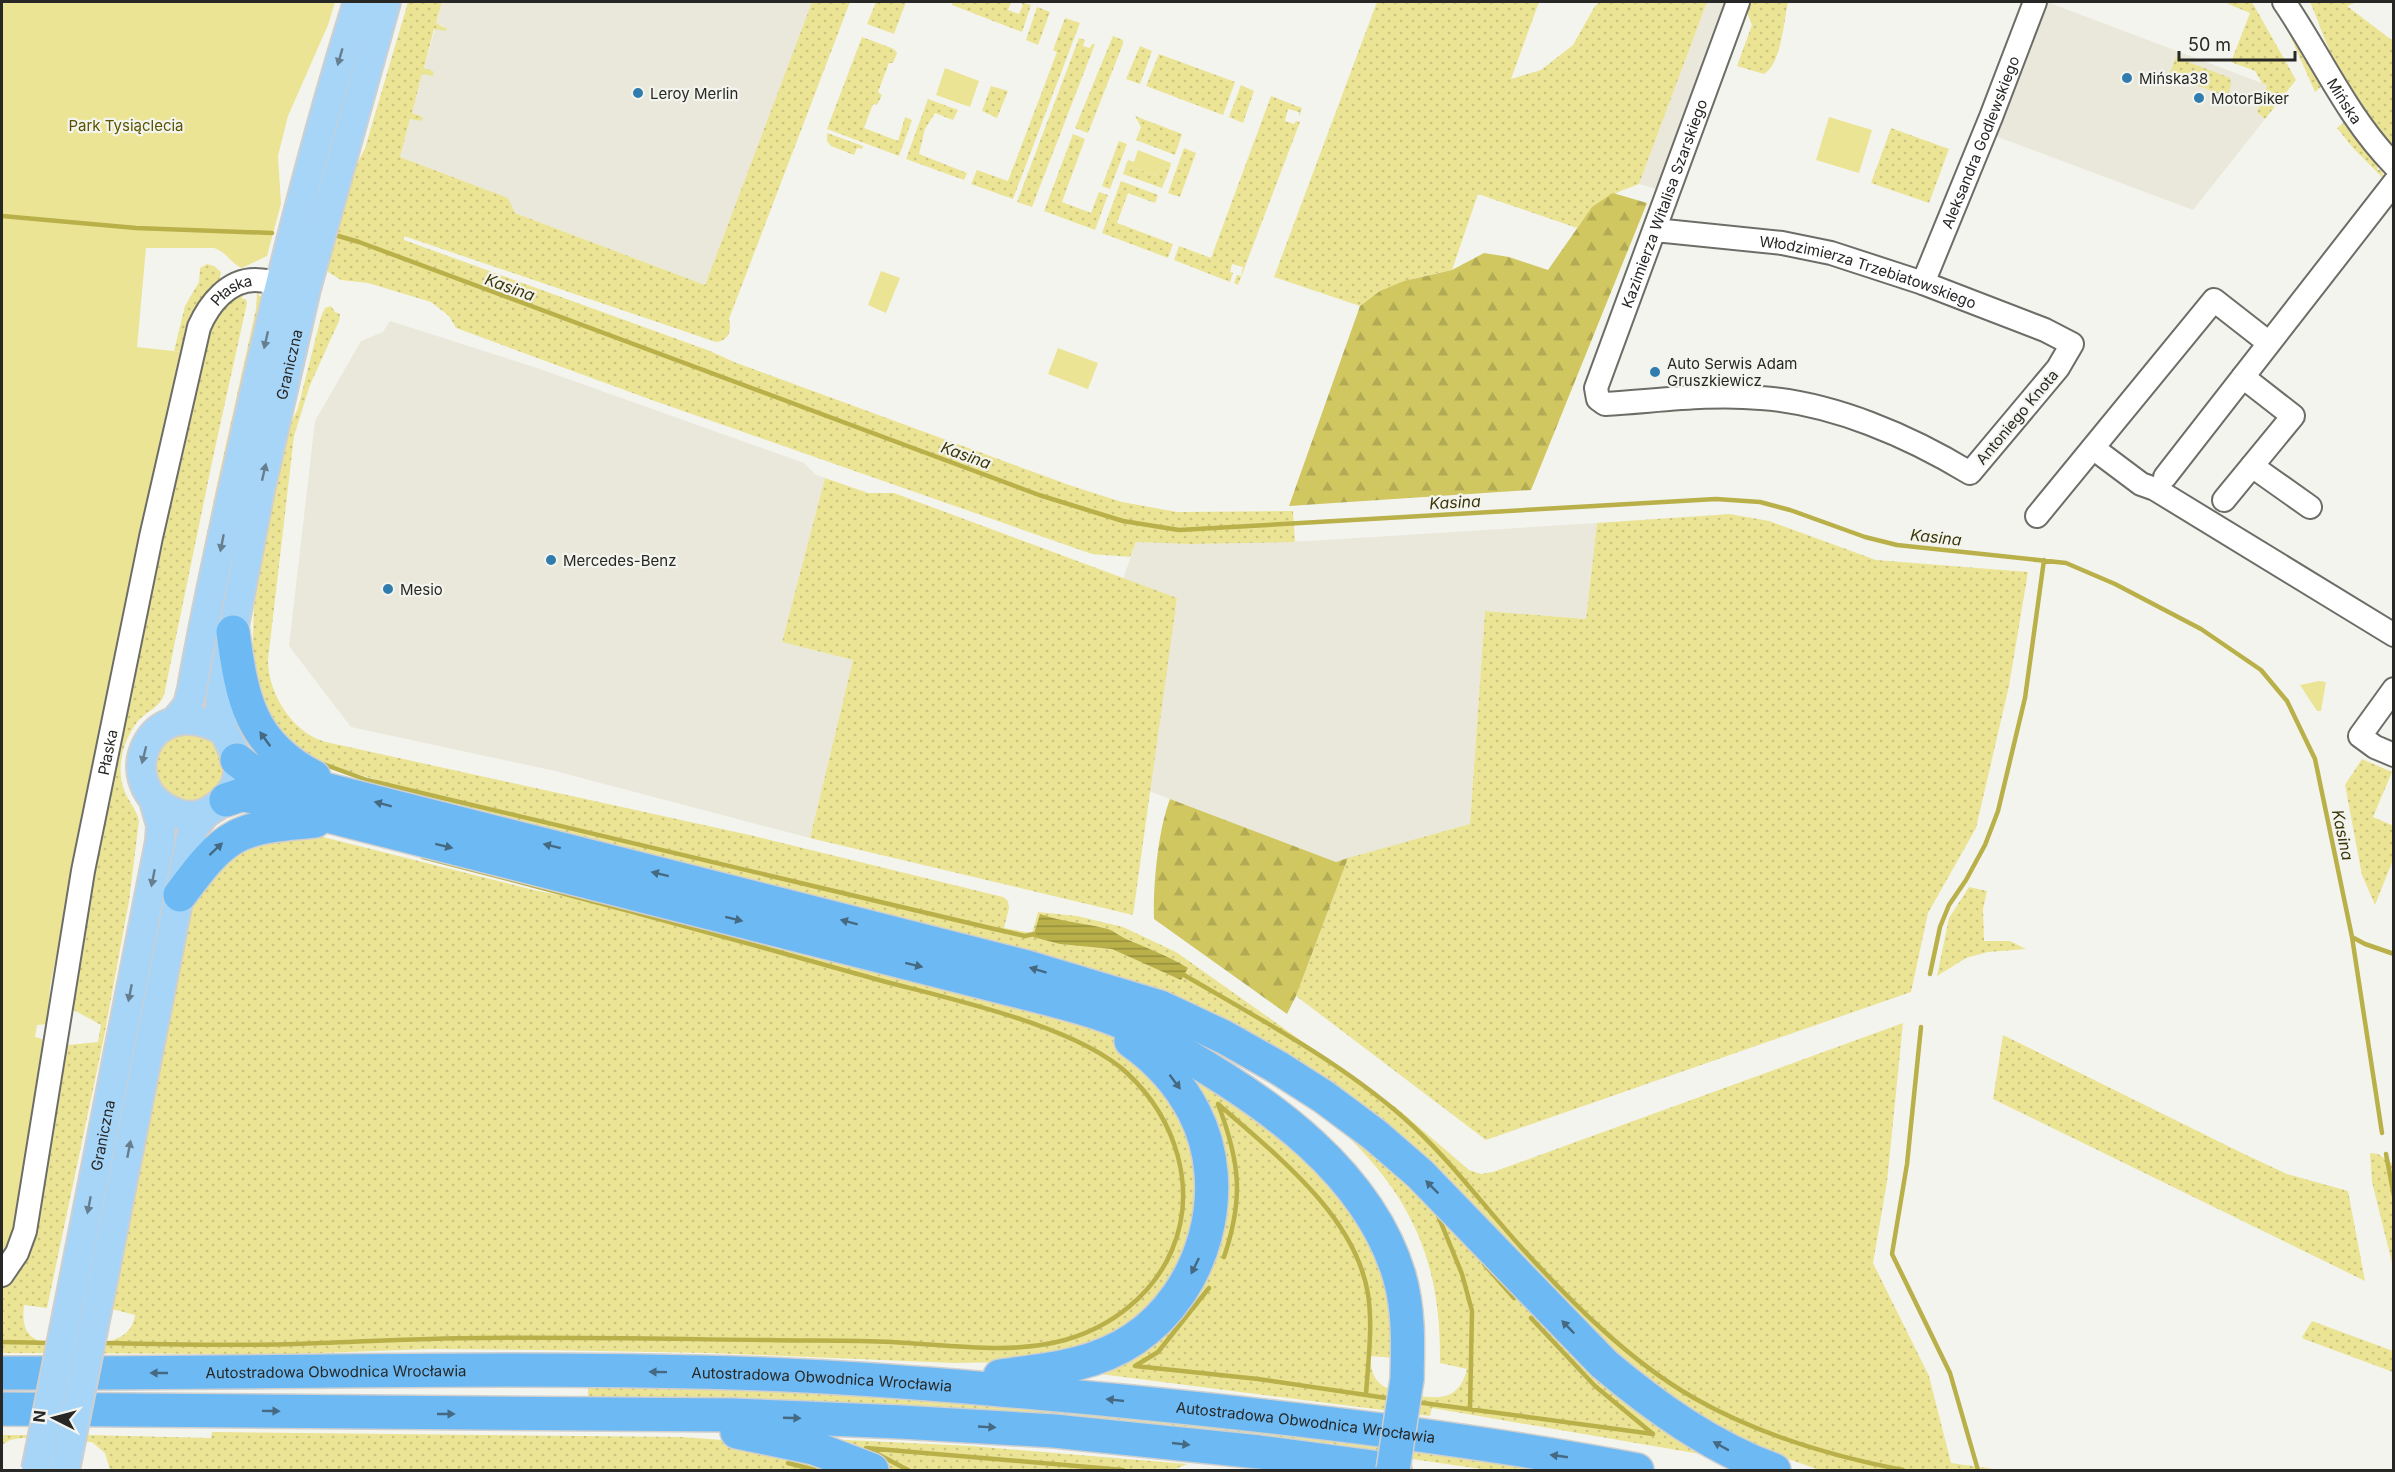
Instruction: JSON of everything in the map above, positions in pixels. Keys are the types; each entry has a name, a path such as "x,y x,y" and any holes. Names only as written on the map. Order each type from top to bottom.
{"highway":[{"path":"233,633 250,714 261,734 273,750 344,807"},
{"path":"237,760 249,769 344,807 1108,1017 1174,1049 1220,1076 1292,1129 1343,1179 1379,1229 1399,1275 1408,1318 1416,1380 1411,1470"},
{"path":"216,807 245,795 344,807 1006,961 1142,1000 1191,1021 1277,1066 1324,1097 1401,1156 1604,1364 1631,1387 1705,1437 1748,1460 1774,1470"},
{"path":"180,895 208,857 227,839 250,829 344,807"},
{"path":"2,1409 746,1416 1054,1431 1259,1452 1394,1470 1416,1380 1426,1317 1416,1269 1395,1219 1358,1167 1304,1114 1244,1069 1193,1038 1094,988"},
{"path":"961,1386 996,1377 1075,1365 1113,1351 1136,1338 1166,1311 1183,1287 1198,1258 1208,1226 1211,1198 1209,1159 1201,1129 1186,1097 1174,1079 1125,1036 1058,1002"},
{"name":"Autostradowa Obwodnica Wrocławia","path":"2,1373 218,1374 404,1369 737,1373 961,1386 1341,1425 1637,1470"},
{"path":"650,1415 814,1448 872,1470"},
{"path":"1228,1470 1339,1463"}],"main road":[{"name":"Graniczna","path":"176,720 188,705 233,485 279,283 311,162 358,2"},
{"name":"Graniczna","path":"224,730 219,715 221,694 260,490 306,289 386,2"},
{"path":"191,718 209,722 224,730 237,760 238,773 235,784 216,807 180,815 163,808 154,801 143,782 141,761 147,743 160,728 176,720 191,718"},
{"name":"Graniczna","path":"36,1470 160,841 161,825 154,801"},
{"name":"Graniczna","path":"65,1470 193,828 216,807"}],"street":[{"name":"Kazimierza Witalisa Szarskiego","path":"1605,404 1598,399 1596,388 1738,2"},
{"name":"Aleksandra Godlewskiego","path":"1923,283 1987,128 2035,2"},
{"name":"Mińska","path":"2284,2 2342,99 2365,132 2394,165"},
{"path":"2165,477 2243,377 2264,339 2394,183"},
{"name":"Włodzimierza Trzebiatowskiego","path":"1655,230 1791,244 1831,253 1923,283 2045,330 2072,344"},
{"name":"Płaska","path":"2,1275 17,1253 25,1231 83,871 149,548 196,336 204,314 224,292 253,280 279,283"},
{"path":"2037,516 2214,300 2264,339"},
{"name":"Antoniego Knota","path":"1605,404 1716,396 1783,401 1883,428 1940,454 1970,472 2058,368 2072,344"},
{"path":"2224,500 2293,416 2243,377"},
{"path":"2093,448 2141,484 2156,489 2394,635"},
{"path":"2252,466 2310,507"},
{"path":"2394,689 2360,736 2375,747 2394,755"}],"shaded area":[{"path":"442,2 812,2 705,285 515,213 507,198 400,157 410,119 420,121 421,116 412,113 422,74 432,76 433,71 424,69 435,29 445,26 436,24"},
{"path":"1707,2 1730,2 1660,190 1639,184"},
{"path":"2047,2 2267,85 2257,112 2265,119 2193,210 1995,136"},
{"name":"Mercedes-Benz","path":"390,321 537,368 804,463 816,475 825,478 782,642 853,660 810,838 555,771 351,727 289,646 315,421 361,341 383,332"},
{"path":"1597,523 1586,619 1485,611 1470,824 1336,862 1149,791 1177,598 1123,579 1136,542 1191,544 1309,541"},
{"path":"1040,914 1108,929 1188,968 1181,980 1112,949 1060,944 1033,937"}],"green space":[{"name":"Park Tysiąclecia","path":"2,2 335,2 328,25 288,116 278,156 281,204 267,256 242,268 214,248 146,248 137,347 182,352 118,648 50,987 47,1024 37,1025 35,1037 43,1041 37,1107 15,1233 2,1260"},
{"path":"408,2 442,2 436,23 447,29 445,31 434,29 424,68 433,71 434,74 432,76 422,74 412,113 423,119 420,121 410,119 400,157 508,198 515,213 705,285 812,2 850,2 729,319 730,331 724,340 716,342 404,236 404,240 1069,485 1122,502 1177,512 1293,511 1295,542 1191,544 1136,542 1130,557 1092,554 649,399 456,328 449,316 431,302 368,283 341,280 328,272 327,262 347,184 365,148"},
{"path":"876,2 906,2 894,34 867,24"},
{"path":"953,2 1011,2 1008,10 1019,14 1023,5 1020,2 1031,5 1022,32 952,5"},
{"path":"1377,2 1539,2 1511,79 1541,70 1573,45 1595,6 1600,2 1707,2 1639,184 1604,200 1577,228 1478,194 1452,270 1393,286 1360,306 1274,277"},
{"path":"1745,2 1788,2 1778,52 1770,69 1764,74 1737,66 1752,25 1744,5"},
{"path":"2229,2 2252,2 2296,80 2265,119 2257,112 2267,85 2262,83 2255,71 2231,62 2250,13 2228,4"},
{"path":"2310,2 2357,2 2347,6 2393,41 2393,145 2365,112 2349,87 2329,49"},
{"path":"1037,7 1050,12 1038,45 1026,40"},
{"path":"1065,18 1080,23 1013,199 971,184 977,170 1008,181 1057,52 1053,50"},
{"path":"2291,31 2323,85 2315,92 2289,33"},
{"path":"1113,36 1123,40 1123,44 1088,133 1075,128"},
{"path":"862,37 894,49 897,53 893,63 889,63 878,92 882,95 877,105 873,104 864,128 898,141 905,117 912,120 899,156 827,129"},
{"path":"1079,38 1085,40 1083,46 1090,48 1092,44 1095,44 1032,207 1017,202"},
{"path":"1140,46 1152,51 1140,84 1126,79"},
{"path":"1159,54 1235,82 1223,115 1146,86"},
{"path":"2176,57 2230,78 2228,97 2169,75"},
{"path":"945,68 979,81 970,107 936,95"},
{"path":"1241,85 1254,91 1243,123 1229,117"},
{"path":"991,86 1008,91 997,118 982,111"},
{"path":"1271,96 1302,108 1299,117 1299,112 1288,109 1285,121 1294,124 1296,121 1300,122 1238,285 1234,283 1237,275 1241,276 1243,267 1232,264 1230,272 1233,273 1230,282 1174,260 1179,246 1211,258"},
{"path":"928,99 958,110 953,120 935,113 925,129 919,154 967,173 964,180 906,159"},
{"path":"1135,116 1182,134 1175,155 1136,140 1141,127"},
{"path":"1829,117 1872,130 1859,173 1816,160"},
{"path":"2347,123 2381,165 2377,168 2382,169 2384,179 2337,128"},
{"path":"1891,128 1949,149 1929,203 1871,183"},
{"path":"827,133 863,146 862,149 857,148 854,155 831,146 827,141"},
{"path":"1073,134 1085,139 1062,202 1091,213 1099,192 1108,195 1095,230 1044,211"},
{"path":"1119,141 1127,144 1110,189 1102,186"},
{"path":"1184,148 1196,153 1180,197 1168,193"},
{"path":"1138,150 1171,163 1170,168 1161,165 1157,176 1126,165 1128,160 1134,162"},
{"path":"1126,165 1157,176 1161,165 1170,168 1162,188 1123,174"},
{"path":"1121,181 1158,195 1155,203 1128,193 1117,223 1173,244 1168,258 1102,233"},
{"path":"1613,193 1647,203 1531,490 1289,506 1360,306 1380,291 1404,281 1452,270 1484,253 1509,257 1548,270 1592,207"},
{"path":"207,264 221,272 219,283 182,352 174,351 185,306 199,282 200,268"},
{"path":"881,271 900,278 886,313 868,305"},
{"path":"257,292 263,301 184,682 177,681 256,309"},
{"path":"243,294 242,299 246,299 247,303 164,695 156,706 138,721 128,737 122,755 122,783 139,821 129,901 103,1042 47,1308 24,1305 24,1322 31,1336 42,1341 97,1343 111,1341 122,1336 131,1327 135,1315 112,1309 187,925 197,893 225,853 294,834 323,837 538,891 687,919 1042,1009 1114,1038 1124,1045 1183,1113 1201,1195 1177,1277 1123,1334 1023,1362 954,1363 711,1353 431,1349 292,1354 2,1353 2,1286 63,1049 68,1045 98,1042 101,1025 70,1008 91,871 188,404 212,322 225,304"},
{"path":"331,306 335,312 340,314 339,321 310,385 294,436 268,660 269,673 277,698 284,710 303,730 326,742 754,836 1003,897 1008,901 1009,908 1004,928 1032,933 1038,912 1077,916 1123,927 1176,952 1398,1109 1469,1170 1481,1174 1493,1172 1903,1023 1887,1182 1873,1263 1929,1376 1951,1463 2001,1470 1820,1470 1768,1452 1720,1427 1644,1378 1619,1355 1568,1306 1444,1173 1349,1095 1278,1048 1233,1023 1125,979 1078,964 374,791 377,780 328,765 294,747 272,719 256,692 252,660 254,607 275,482 290,425 298,408 321,317 325,308"},
{"path":"1058,348 1098,363 1088,389 1048,374"},
{"path":"825,478 868,493 894,493 1177,598 1133,915 810,838 853,660 782,642"},
{"path":"1730,514 1769,521 1876,560 2028,572 2009,686 1976,828 1928,913 1911,992 1486,1140 1296,996 1348,858 1470,824 1485,611 1586,619 1597,523"},
{"path":"2326,682 2321,711 2317,711 2300,685"},
{"path":"190,733 203,736 214,743 221,754 224,767 221,780 214,791 203,798 190,801 177,798 166,791 159,780 156,767 159,754 166,743 177,736"},
{"path":"2362,759 2392,772 2373,817 2394,826 2393,860 2375,905 2362,875 2345,785"},
{"path":"1170,799 1336,862 1348,858 1296,996 1287,1014 1154,919 1157,858 1162,826"},
{"path":"1969,887 1987,891 1983,909 1984,941 2010,941 2026,949 1988,952 1966,958 1937,976 1949,918"},
{"path":"2003,1035 2287,1174 2348,1191 2365,1281 1993,1099"},
{"path":"1174,1064 1221,1087 1330,1178 1387,1267 1395,1358 1370,1356 1373,1374 1382,1385 1403,1393 1431,1397 1447,1396 1459,1387 1467,1369 1440,1363 1433,1280 1426,1255 1404,1206 1370,1160 1302,1090 1723,1458 1432,1408 1430,1416 1092,1373 1212,1253"},
{"path":"2370,1153 2378,1154 2393,1164 2393,1267 2372,1182"},
{"path":"2312,1321 2393,1351 2393,1372 2304,1339 2302,1337"},
{"path":"588,1387 813,1392 1152,1415 1569,1470 1488,1470 1377,1454 588,1399"},
{"path":"212,1432 682,1437 735,1441 848,1470 110,1470 105,1453 92,1442 22,1438 10,1440 2,1445 2,1435 211,1438"},
{"path":"826,1439 971,1446 1187,1464 1173,1470 891,1470"}],"waterway":[{"name":"Kasina","path":"2,216 136,228 272,233"},
{"name":"Kasina","path":"335,235 1039,495 1123,521 1179,530 1716,499 1760,502 1790,510 1865,537 1897,545 2066,563 2115,584 2201,629 2261,670 2287,701 2315,759 2352,937 2394,954"},
{"path":"1930,974 1940,927 1949,905 1985,845 1998,811 2025,698 2044,560"},
{"path":"320,763 367,780 990,928 1025,936 1034,934"},
{"path":"101,1343 272,1345 435,1339 553,1338 861,1341 979,1348 1023,1347 1065,1340 1114,1318 1142,1295 1164,1266 1180,1226 1183,1203 1178,1156 1170,1133 1144,1091 1127,1073 1104,1056 1044,1027 975,1005 423,857"},
{"path":"2352,937 2382,1133"},
{"path":"1184,975 1325,1059 1379,1097 1435,1148 1520,1246 1580,1309 1624,1348 1670,1383 1719,1411 1795,1443 1903,1470"},
{"path":"1921,1027 1907,1164 1892,1254 1950,1373 1978,1470"},
{"path":"1209,1288 1158,1352 1135,1366 1258,1379 1366,1395 1370,1332 1368,1294 1360,1265 1347,1238 1330,1212 1310,1188 1218,1104 1231,1144 1237,1180 1235,1216 1224,1257"},
{"path":"2386,1154 2394,1196"},
{"path":"1437,1213 1462,1274 1472,1311 1470,1409"},
{"path":"1484,1264 1514,1298"},
{"path":"1416,1402 1653,1434 1595,1386 1531,1318"},
{"path":"2,1342 51,1343"},
{"path":"1366,1395 1393,1399"},
{"path":"908,1470 866,1448 1123,1470"},
{"path":"788,1463 815,1470"}],"place":[{"name":"Mińska38","path":"2127,78"},
{"name":"Leroy Merlin","path":"638,93"},
{"name":"MotorBiker","path":"2199,98"},
{"name":"Auto Serwis Adam Gruszkiewicz","path":"1655,372"},
{"name":"Mercedes-Benz","path":"551,560"},
{"name":"Mesio","path":"388,589"}]}
